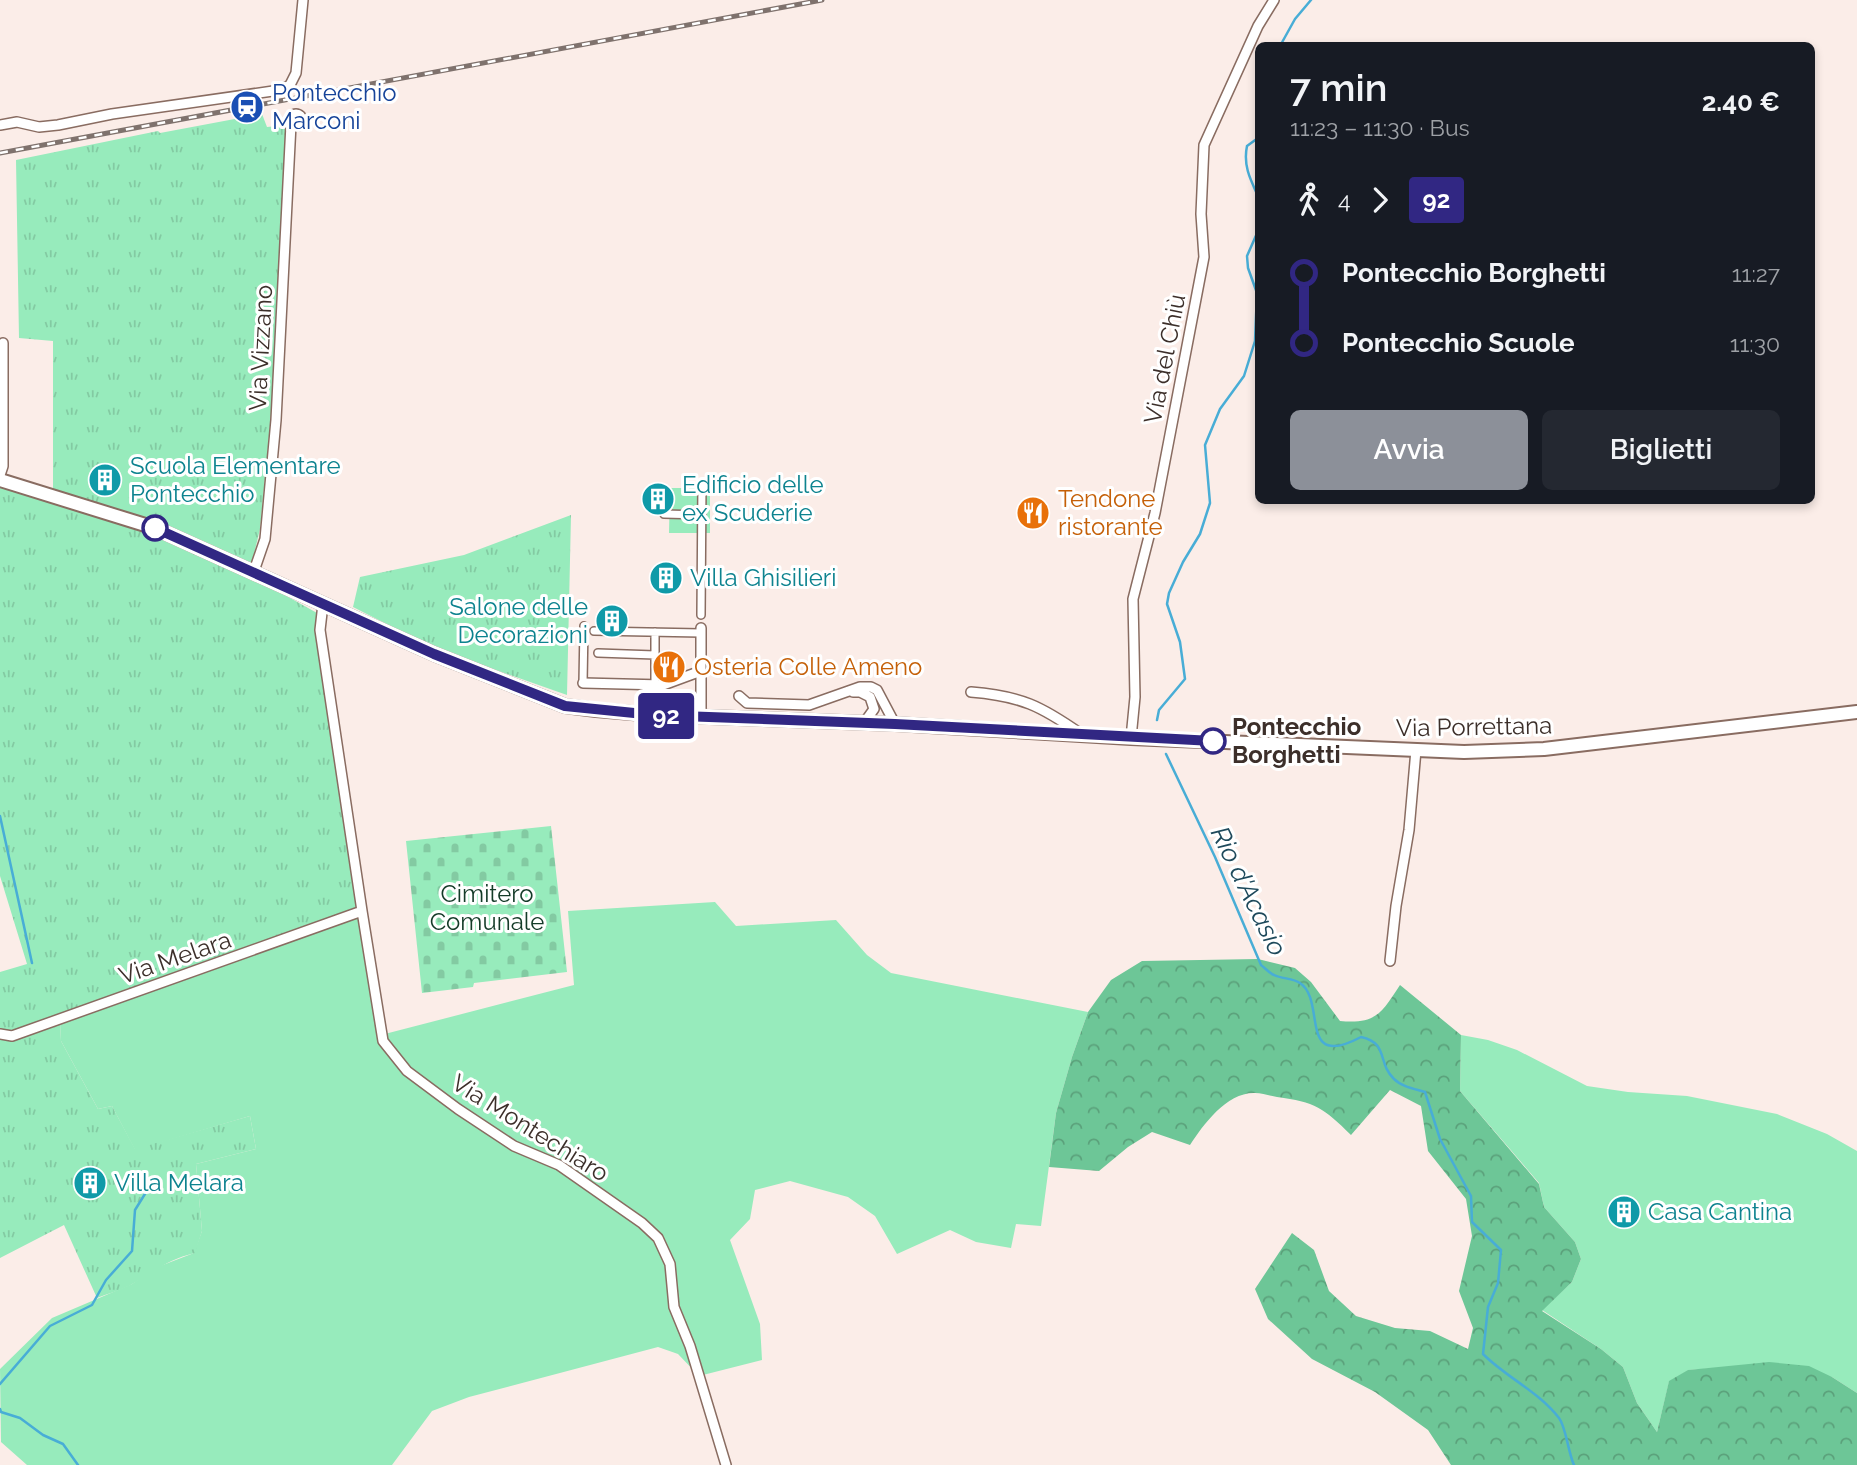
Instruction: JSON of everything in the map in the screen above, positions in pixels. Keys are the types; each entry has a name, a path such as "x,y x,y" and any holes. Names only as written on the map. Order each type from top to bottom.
{"main road":[{"name":"Via Porrettana","path":"0,480 140,522 434,654 565,706 596,710 1131,738 1464,752 1544,749 1857,712"}],"street":[{"path":"0,125 17,122 39,127 58,125 112,114 280,90 290,85 296,73 303,0"},
{"name":"Via del Chiù","path":"1131,738 1135,696 1133,599 1155,513 1204,257 1201,214 1204,145 1258,26 1275,0"},
{"name":"Via Vizzano","path":"254,571 265,539 276,420 291,135 294,125"},
{"path":"0,475 3,466 4,343"},
{"path":"701,615 702,484"},
{"path":"664,514 702,514"},
{"name":"Via Montechiaro","path":"323,604 320,630 383,1041 407,1071 458,1109 514,1146 559,1165 642,1223 658,1238 670,1264 674,1307 690,1346 726,1465"},
{"path":"701,671 663,685 583,683 588,629 701,631 701,671 701,717"},
{"path":"654,632 654,685"},
{"path":"598,653 655,655"},
{"path":"739,696 747,704 809,705 860,687 871,687 877,690 895,724"},
{"path":"844,692 860,692 870,697 874,709 871,724"},
{"path":"971,692 1012,698 1036,705 1083,735"},
{"path":"1390,961 1395,906 1409,830 1416,750"},
{"name":"Via Melara","path":"0,1034 12,1036 362,912"}],"green space":[{"path":"262,114 267,127 287,125 274,384 260,529 249,575 317,613 356,907 60,1022 61,1041 98,1109 112,1106 135,1149 250,1116 256,1149 196,1164 202,1231 195,1253 170,1262 130,1285 97,1298 64,1225 0,1258 0,972 27,964 0,876 0,477 53,493 53,341 19,338 16,160 158,131 160,133"},
{"path":"670,488 710,488 710,533 669,533"},
{"path":"571,515 567,695 436,649 353,607 360,577 464,555"},
{"name":"Cimitero Comunale","path":"551,826 567,972 474,983 473,987 422,993 406,841"},
{"path":"715,902 736,926 836,920 867,955 891,973 1088,1012 1056,1113 1041,1226 1016,1224 1011,1248 976,1242 950,1230 897,1254 875,1216 848,1197 790,1181 755,1190 750,1219 730,1240 760,1324 762,1360 699,1376 678,1354 658,1347 469,1397 432,1411 392,1465 27,1465 1,1442 0,1369 52,1318 132,1284 155,1268 194,1253 202,1231 196,1164 256,1149 250,1116 135,1150 112,1106 98,1109 61,1041 60,1022 356,907 377,1036 574,985 568,911"},
{"path":"1258,959 1295,968 1311,982 1340,1021 1370,1019 1382,1010 1400,985 1461,1035 1460,1091 1539,1184 1544,1207 1575,1242 1581,1259 1572,1282 1542,1311 1601,1349 1623,1367 1637,1403 1657,1432 1669,1381 1688,1370 1769,1362 1809,1366 1857,1393 1857,1465 1451,1465 1428,1430 1375,1392 1312,1359 1268,1319 1255,1289 1292,1233 1314,1250 1329,1291 1356,1316 1395,1328 1430,1331 1468,1349 1473,1328 1459,1291 1472,1236 1466,1199 1428,1151 1421,1106 1390,1090 1351,1135 1326,1112 1310,1104 1255,1093 1245,1094 1217,1111 1190,1145 1152,1132 1128,1147 1099,1171 1049,1167 1056,1113 1072,1057 1088,1012 1111,980 1142,961"},
{"path":"1461,1035 1488,1040 1517,1050 1587,1086 1687,1096 1777,1114 1827,1134 1857,1151 1857,1393 1832,1377 1717,1368 1689,1370 1669,1382 1657,1432 1637,1403 1623,1367 1542,1310 1572,1282 1581,1259 1575,1242 1544,1207 1539,1183 1460,1091"}],"waterway":[{"name":"Rio d'Acasio","path":"1282,42 1295,19 1311,0"},
{"name":"Rio d'Acasio","path":"1255,140 1247,146 1246,159 1255,189"},
{"name":"Rio d'Acasio","path":"1255,238 1247,256 1255,287"},
{"name":"Rio d'Acasio","path":"1157,720 1159,710 1185,679 1180,642 1167,604 1183,562 1200,534 1210,503 1205,445 1220,409 1244,376 1255,341"},
{"name":"Rio d'Acasio","path":"1166,754 1215,857 1261,965 1274,975 1297,981 1308,992 1321,1040 1328,1045 1341,1045 1361,1037 1370,1040 1376,1044 1389,1073 1397,1082 1425,1092 1440,1139 1471,1196 1472,1222 1501,1250 1498,1283 1488,1307 1483,1354 1551,1408 1563,1427 1574,1465"},
{"path":"0,816 32,963"},
{"path":"0,1384 50,1326 92,1305 106,1280 132,1251 135,1210 153,1181"},
{"path":"0,1409 1,1412 20,1418 43,1435 63,1444 78,1465"}],"railway":[{"path":"0,153 822,0"}],"bus line":[{"name":"92","path":"155,528 434,654 565,706 654,715 895,724 1213,741"}],"place":[{"name":"Pontecchio Marconi","path":"247,107"},
{"name":"Scuola Elementare Pontecchio","path":"105,480"},
{"name":"Edificio delle ex Scuderie","path":"658,499"},
{"name":"Tendone ristorante","path":"1033,513"},
{"name":"Villa Ghisilieri","path":"666,578"},
{"name":"Salone delle Decorazioni","path":"612,621"},
{"name":"Osteria Colle Ameno","path":"669,667"},
{"name":"Pontecchio Borghetti","path":"1213,741"},
{"name":"Villa Melara","path":"90,1183"},
{"name":"Casa Cantina","path":"1624,1212"}]}
